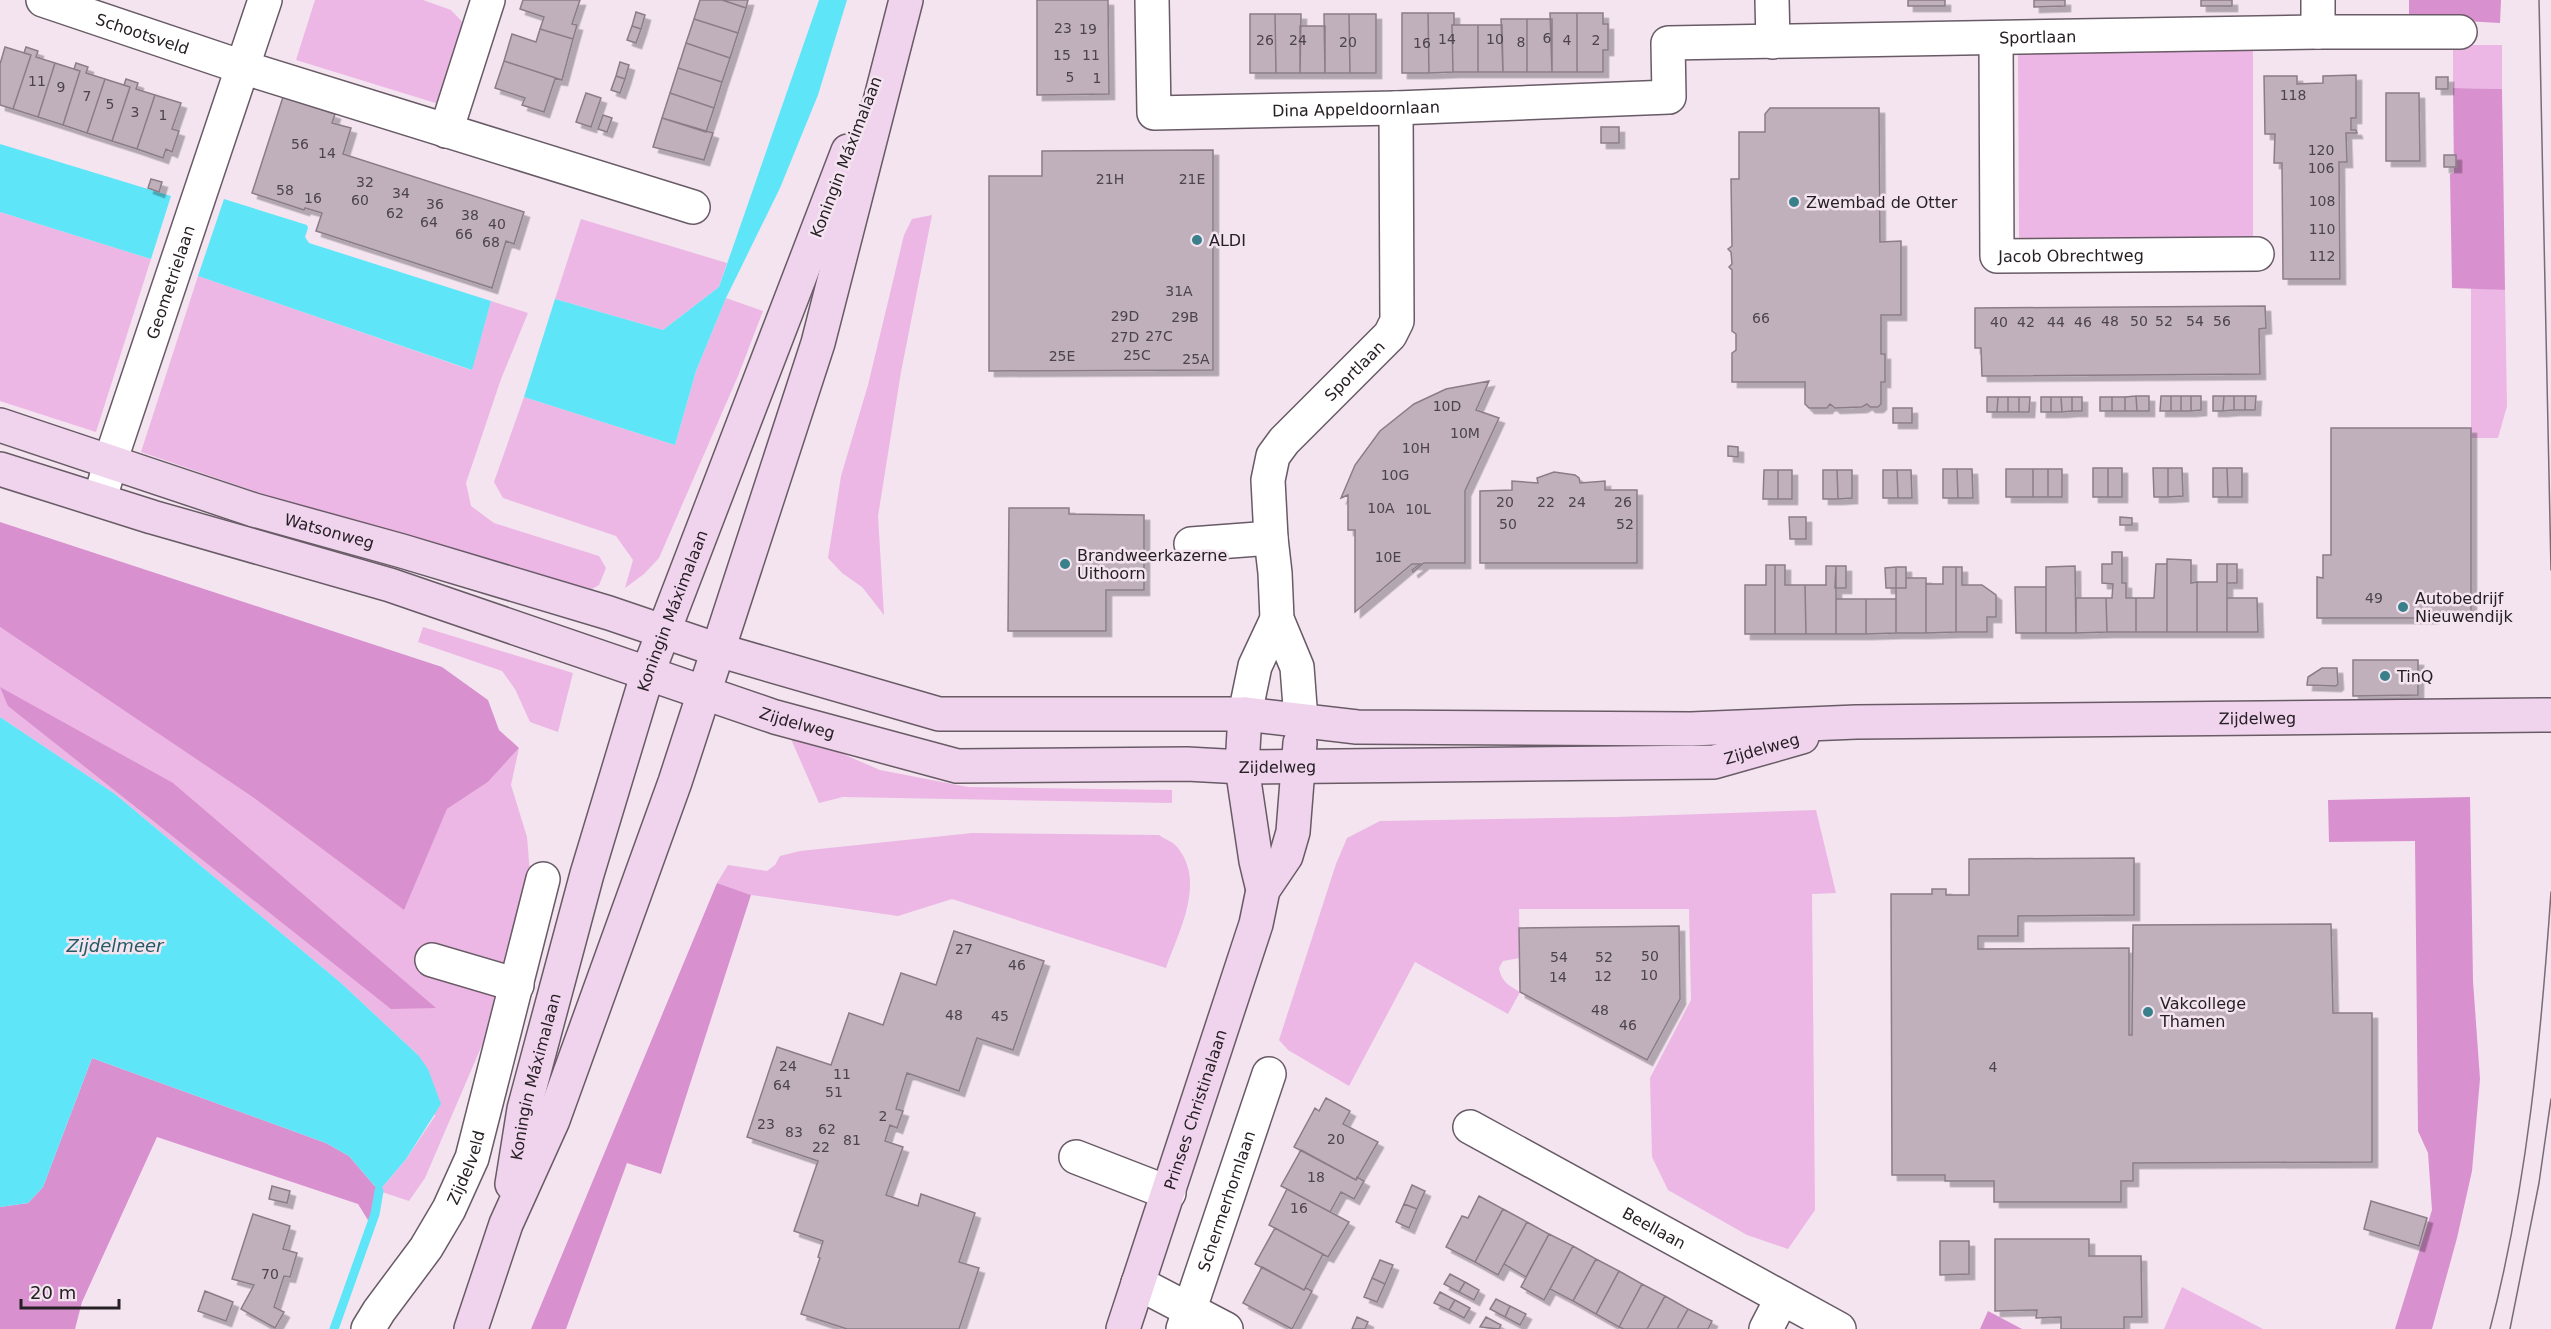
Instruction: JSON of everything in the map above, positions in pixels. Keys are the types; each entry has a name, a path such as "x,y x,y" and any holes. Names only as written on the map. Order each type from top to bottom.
{"main road":[{"name":"Koningin Máximalaan","path":"506,1224 524,1109 587,874 648,672 903,8"},
{"name":"Koningin Máximalaan","path":"471,1329 506,1224 554,1120 638,890 704,694 818,343 903,8"},
{"name":"Watsonweg","path":"0,424 254,510 402,551 718,650"},
{"name":"Watsonweg","path":"0,469 152,517 390,585 648,672 704,694"},
{"name":"Zijdelweg","path":"718,650 939,714 1245,714 1357,727 1667,729 1856,722 2551,715"},
{"name":"Zijdelweg","path":"704,694 807,727 957,766 1186,764 1242,767 1714,762 1856,722"},
{"name":"Prinses Christinalaan","path":"1245,714 1242,767 1256,861 1263,890"},
{"name":"Prinses Christinalaan","path":"1123,1329 1256,924 1263,890 1286,856 1293,832 1301,720"}],"street":[{"name":"Schootsveld","path":"43,0 242,67"},
{"name":"Geometrielaan","path":"100,499 265,0"},
{"path":"446,131 488,0"},
{"name":"Dina Appeldoornlaan","path":"1152,0 1154,113 1396,108 1669,98"},
{"path":"1772,0 1773,42"},
{"name":"Sportlaan","path":"1669,98 1668,44 1996,38 2318,16 2460,32"},
{"name":"Jacob Obrechtweg","path":"1996,38 1997,256 2257,254"},
{"path":"242,67 693,207"},
{"name":"Sportlaan","path":"1301,720 1297,667 1276,619 1268,480 1273,456 1284,441 1390,335 1397,321 1396,108"},
{"path":"1191,544 1271,538"},
{"name":"Sportlaan","path":"1245,714 1255,666 1276,619"},
{"name":"Zijdelveld","path":"368,1329 426,1248 449,1209 472,1158 543,879"},
{"path":"432,960 517,985"},
{"name":"Schermerhornlaan","path":"1186,1319 1269,1074"},
{"name":"Beellaan","path":"1470,1127 1839,1329"},
{"path":"1076,1157 1169,1193"},
{"path":"1138,1283 1186,1319 1226,1329"},
{"path":"1766,1329 1782,1298"}],"shaded area":[{"path":"315,0 423,0 451,10 469,29 442,105 296,60"},
{"path":"2409,0 2501,0 2500,23 2409,18"},
{"path":"2453,45 2502,45 2502,89 2453,88"},
{"path":"2253,48 2253,237 2019,239 2018,52"},
{"path":"2453,88 2502,89 2505,290 2452,288 2450,174 2454,173"},
{"path":"0,212 151,259 96,432 0,401"},
{"path":"932,215 901,372 878,516 884,615 862,587 842,573 828,558 841,476 868,385 904,235 912,219"},
{"path":"581,219 727,263 719,287 663,330 555,299"},
{"path":"198,276 471,370 491,301 528,313 501,379 466,483 471,506 494,523 599,556 606,568 599,585 592,589 398,541 141,452"},
{"path":"2471,288 2505,290 2507,406 2498,438 2471,438"},
{"path":"726,298 763,311 738,376 659,558 644,574 625,588 633,560 616,536 503,498 494,482 524,397 675,445 696,371"},
{"path":"0,522 442,667 488,700 499,730 519,748 488,782 447,809 404,910 254,798 0,627"},
{"path":"0,627 254,798 403,909 447,809 488,782 519,748 511,785 527,837 530,873 485,1038 425,1178 409,1201 379,1191 406,1159 435,1116 418,1055 341,983 115,794 0,717"},
{"path":"423,627 573,673 558,732 530,722 515,689 502,671 418,642"},
{"path":"0,687 173,783 436,1008 391,1009 8,706"},
{"path":"787,730 880,770 968,787 1172,790 1172,803 843,797 819,803"},
{"path":"2470,797 2473,981 2480,1079 2472,1171 2457,1238 2432,1329 2395,1329 2432,1210 2428,1153 2418,1131 2415,841 2329,842 2328,800"},
{"path":"1816,810 1836,893 1812,894 1815,1210 1788,1249 1747,1235 1668,1190 1652,1157 1650,1078 1691,1000 1689,909 1519,909 1520,958 1503,961 1499,968 1506,983 1520,992 1508,1014 1415,962 1349,1086 1288,1050 1279,1040 1336,864 1347,838 1380,821 1616,817"},
{"path":"972,833 1159,835 1174,844 1186,862 1190,877 1190,892 1182,924 1166,968 952,899 898,916 751,895 717,883 728,865 767,871 775,865 780,856 800,851"},
{"path":"717,883 751,895 661,1174 627,1163 566,1329 531,1329"},
{"path":"92,1058 326,1143 349,1156 379,1191 371,1225 358,1204 157,1137 82,1302 75,1329 0,1329 0,1207 28,1203 43,1187"},
{"path":"2182,1287 2263,1329 2164,1329"},
{"path":"1988,1311 2022,1329 1980,1329"}],"water":[{"path":"819,0 847,0 818,95 780,188 726,298 696,371 675,445 524,397 555,299 663,330 719,287"},
{"path":"0,144 171,196 151,259 0,212"},
{"path":"224,199 307,225 305,237 309,243 491,301 472,370 198,276"},
{"name":"Zijdelmeer","path":"0,717 115,794 341,983 418,1055 428,1069 441,1104 406,1159 379,1191 349,1156 326,1143 92,1058 43,1187 28,1203 0,1207"}],"building":[{"path":"523,0 580,0 572,24 577,25 573,39 540,29 544,17 520,9"},
{"path":"700,0 722,0 746,8 738,33 694,19"},
{"path":"722,0 748,0 746,8"},
{"path":"1037,0 1108,0 1109,94 1037,95"},
{"path":"1908,0 1945,0 1945,6 1908,6"},
{"path":"2034,0 2065,0 2065,6 2034,7"},
{"path":"2201,0 2232,0 2232,6 2201,6"},
{"path":"636,12 645,15 641,29 632,26"},
{"path":"1402,13 1428,13 1429,73 1402,73"},
{"path":"1428,13 1454,13 1453,72 1429,73"},
{"path":"1550,13 1577,13 1577,72 1552,72"},
{"path":"1577,13 1603,13 1603,24 1608,24 1608,50 1603,50 1603,72 1577,72"},
{"path":"1250,14 1275,14 1276,73 1250,73"},
{"path":"1275,14 1301,14 1300,73 1276,73"},
{"path":"1324,14 1349,14 1350,73 1325,73"},
{"path":"1349,14 1376,14 1376,73 1350,73"},
{"path":"694,19 738,33 730,58 686,43"},
{"path":"1501,19 1527,19 1527,72 1503,72"},
{"path":"1527,19 1552,19 1552,72 1527,72"},
{"path":"1452,25 1478,25 1478,72 1453,72"},
{"path":"1478,25 1502,25 1503,72 1478,72"},
{"path":"632,26 641,29 636,43 627,40"},
{"path":"1300,26 1325,26 1325,73 1300,73"},
{"path":"540,29 573,39 562,80 504,61 512,34 536,42"},
{"path":"686,43 730,58 722,82 678,68"},
{"path":"5,47 31,55 13,109 0,105 0,64"},
{"path":"26,47 38,51 36,57 55,63 38,117 13,109 31,55 24,53"},
{"path":"504,61 562,80 555,79 544,112 522,105 525,98 495,88"},
{"path":"620,62 629,65 625,79 616,76"},
{"path":"55,63 80,71 63,125 38,117"},
{"path":"76,63 88,67 86,73 105,79 87,133 63,125 80,71 74,69"},
{"path":"678,68 722,82 714,108 670,93"},
{"path":"2356,75 2356,118 2351,118 2351,130 2356,130 2357,133 2346,133 2347,162 2339,162 2340,279 2283,279 2282,163 2274,163 2275,134 2265,134 2264,76 2297,76 2297,84 2323,83 2323,76"},
{"path":"616,76 625,79 620,93 611,90"},
{"path":"2436,77 2448,77 2448,89 2436,89"},
{"path":"105,79 130,87 112,141 87,133"},
{"path":"126,79 138,83 136,89 155,95 137,149 112,141 130,87 124,85"},
{"path":"586,93 601,98 591,127 576,122"},
{"path":"670,93 714,108 706,132 662,118"},
{"path":"2386,93 2419,93 2420,161 2386,161"},
{"path":"155,95 181,103 172,129 179,131 172,152 166,149 163,158 137,149"},
{"path":"283,97 335,114 332,123 351,128 343,154 524,212 514,244 506,241 492,288 316,231 322,213 305,208 304,210 252,193"},
{"path":"1770,108 1879,108 1880,242 1901,241 1901,315 1881,315 1881,354 1885,354 1885,382 1881,382 1881,404 1878,407 1870,407 1867,404 1862,407 1835,408 1830,404 1827,408 1809,408 1805,404 1805,382 1732,382 1732,353 1736,350 1736,334 1732,331 1732,270 1729,267 1732,264 1731,252 1728,249 1732,246 1731,179 1739,179 1739,132 1765,132 1765,114"},
{"path":"603,115 612,118 607,132 598,129"},
{"path":"662,118 713,133 704,160 653,147"},
{"path":"1601,127 1619,127 1619,143 1601,143"},
{"path":"1213,150 1213,370 989,371 989,176 1042,176 1042,151"},
{"path":"2444,155 2456,155 2456,167 2444,167"},
{"path":"151,179 162,182 159,192 148,188"},
{"path":"2265,306 2266,328 2259,329 2260,374 1982,376 1981,348 1975,348 1975,308"},
{"path":"1489,381 1476,410 1499,418 1465,491 1465,563 1424,563 1413,572 1412,570 1420,564 1412,564 1355,612 1355,530 1348,530 1348,495 1341,498 1355,465 1380,431 1414,404 1446,389"},
{"path":"2136,396 2149,396 2149,411 2137,411"},
{"path":"2136,396 2137,411 2125,411 2125,397"},
{"path":"2161,396 2171,396 2171,411 2160,411"},
{"path":"2171,396 2181,396 2181,411 2171,411"},
{"path":"2181,396 2191,396 2191,411 2181,411"},
{"path":"2191,396 2201,396 2201,410 2191,411"},
{"path":"2213,396 2224,396 2223,411 2213,411"},
{"path":"2224,396 2234,396 2234,410 2223,411"},
{"path":"2234,396 2245,396 2245,410 2234,410"},
{"path":"2245,396 2256,396 2255,410 2245,410"},
{"path":"1987,397 1998,397 1997,412 1987,412"},
{"path":"1998,397 2008,397 2008,412 1997,412"},
{"path":"2008,397 2019,397 2019,412 2008,412"},
{"path":"2019,397 2030,397 2029,412 2019,412"},
{"path":"2041,397 2051,397 2051,412 2041,412"},
{"path":"2051,397 2061,397 2062,412 2051,412"},
{"path":"2061,397 2072,397 2072,411 2062,412"},
{"path":"2072,397 2082,397 2082,411 2072,411"},
{"path":"2100,397 2112,397 2112,411 2100,411"},
{"path":"2112,397 2125,397 2125,411 2112,411"},
{"path":"1893,408 1912,408 1912,423 1893,423"},
{"path":"2331,428 2471,428 2471,612 2433,612 2433,618 2317,618 2317,577 2323,578 2323,555 2331,555"},
{"path":"1728,446 1738,447 1738,457 1728,456"},
{"path":"2093,468 2108,468 2108,497 2093,497"},
{"path":"2108,468 2122,468 2122,497 2108,497"},
{"path":"2153,468 2168,468 2168,497 2154,497"},
{"path":"2168,468 2182,468 2183,496 2168,497"},
{"path":"2213,468 2227,468 2228,497 2213,497"},
{"path":"2227,468 2242,468 2242,497 2228,497"},
{"path":"1943,469 1957,469 1958,498 1943,498"},
{"path":"1957,469 1972,469 1973,498 1958,498"},
{"path":"2006,469 2033,469 2033,497 2006,497"},
{"path":"2033,469 2048,469 2048,497 2033,497"},
{"path":"2048,469 2062,469 2062,497 2048,497"},
{"path":"1764,470 1778,470 1778,499 1763,499"},
{"path":"1778,470 1792,470 1792,499 1778,499"},
{"path":"1823,470 1837,470 1838,499 1823,499"},
{"path":"1837,470 1852,470 1852,498 1838,499"},
{"path":"1883,470 1897,470 1898,498 1883,498"},
{"path":"1897,470 1911,470 1912,498 1898,498"},
{"path":"1554,472 1575,475 1579,478 1580,483 1605,481 1605,490 1637,490 1637,563 1480,563 1480,491 1512,490 1512,481 1538,483 1537,478"},
{"path":"1009,508 1069,508 1069,514 1144,515 1144,590 1106,590 1106,631 1008,631"},
{"path":"1789,517 1806,517 1806,539 1790,539"},
{"path":"2120,517 2132,518 2132,525 2120,525"},
{"path":"2112,552 2122,552 2122,583 2126,583 2126,598 2136,598 2136,632 2107,632 2106,598 2112,598 2113,584 2102,583 2102,564 2112,564"},
{"path":"2167,559 2191,560 2191,583 2197,582 2197,632 2167,632"},
{"path":"2156,564 2167,564 2167,632 2136,632 2136,598 2154,598"},
{"path":"2217,564 2227,564 2227,632 2197,632 2197,582 2217,582"},
{"path":"2227,564 2237,564 2237,583 2227,583"},
{"path":"1766,565 1775,565 1775,634 1745,634 1745,585 1766,585"},
{"path":"1775,565 1785,565 1785,585 1805,585 1806,634 1775,634"},
{"path":"1826,566 1836,566 1836,634 1806,634 1805,585 1826,585"},
{"path":"1836,566 1846,566 1846,588 1835,588"},
{"path":"2075,566 2076,633 2046,633 2046,567"},
{"path":"1896,567 1906,567 1906,588 1896,588"},
{"path":"1896,567 1896,588 1886,588 1885,568"},
{"path":"1943,567 1956,567 1956,632 1926,633 1926,584 1943,584"},
{"path":"1956,567 1962,567 1962,585 1982,585 1996,595 1996,617 1987,617 1987,632 1956,632"},
{"path":"1906,578 1926,578 1926,633 1896,633 1896,588 1906,588"},
{"path":"2015,587 2046,587 2046,633 2016,633"},
{"path":"2076,598 2106,598 2107,632 2076,633"},
{"path":"2227,598 2257,598 2258,632 2227,632"},
{"path":"1836,599 1866,599 1866,634 1836,634"},
{"path":"1866,599 1896,599 1896,633 1866,634"},
{"path":"2353,660 2418,660 2418,695 2353,696"},
{"path":"2322,668 2337,668 2338,684 2336,686 2307,685 2308,677"},
{"path":"2134,858 2134,915 2018,916 2018,936 1978,936 1978,949 2129,948 2129,1035 2132,1035 2133,925 2331,924 2333,1013 2372,1013 2372,1162 2133,1163 2133,1181 2121,1181 2121,1202 1994,1202 1994,1181 1945,1181 1945,1175 1892,1175 1891,894 1932,894 1932,889 1946,889 1946,895 1969,895 1969,859"},
{"path":"1679,926 1680,999 1647,1060 1520,992 1519,928"},
{"path":"954,931 1044,961 1013,1050 977,1038 959,1091 907,1073 896,1109 903,1111 897,1128 890,1125 885,1141 903,1147 886,1195 918,1206 921,1194 975,1213 959,1262 979,1268 959,1329 847,1329 801,1314 820,1258 818,1257 823,1241 794,1231 818,1161 747,1137 777,1047 831,1065 849,1013 883,1025 901,973 936,985"},
{"path":"1326,1098 1350,1111 1343,1124 1378,1142 1356,1180 1294,1147 1315,1108 1319,1111"},
{"path":"1301,1150 1356,1180 1357,1177 1364,1181 1354,1199 1341,1192 1330,1212 1281,1186"},
{"path":"1412,1185 1425,1191 1417,1209 1404,1204"},
{"path":"272,1186 290,1191 287,1203 269,1199"},
{"path":"1287,1189 1349,1222 1328,1257 1269,1225"},
{"path":"1479,1196 1503,1209 1475,1262 1446,1247 1462,1216 1468,1218"},
{"path":"2371,1201 2427,1218 2419,1246 2364,1229"},
{"path":"1404,1204 1417,1209 1409,1228 1396,1222"},
{"path":"1503,1209 1527,1222 1498,1275 1475,1262"},
{"path":"253,1214 290,1226 283,1249 297,1253 290,1277 284,1276 274,1307 284,1312 275,1328 241,1309 254,1285 232,1279"},
{"path":"1527,1222 1549,1234 1526,1277 1504,1264"},
{"path":"1275,1228 1323,1254 1304,1290 1255,1264"},
{"path":"1549,1234 1573,1246 1544,1300 1521,1287"},
{"path":"1995,1239 2089,1239 2089,1256 2141,1256 2142,1317 2124,1317 2124,1329 2061,1329 2061,1317 2036,1318 2037,1310 1995,1311"},
{"path":"1940,1241 1969,1241 1969,1274 1940,1275"},
{"path":"1573,1246 1596,1259 1573,1301 1550,1289"},
{"path":"1596,1259 1619,1271 1596,1314 1573,1301"},
{"path":"1380,1260 1393,1265 1385,1284 1372,1278"},
{"path":"1262,1267 1304,1290 1306,1288 1312,1291 1292,1329 1243,1303"},
{"path":"1619,1271 1642,1284 1619,1327 1596,1314"},
{"path":"1450,1274 1465,1282 1459,1292 1444,1284"},
{"path":"1372,1278 1385,1284 1377,1302 1364,1297"},
{"path":"1465,1282 1479,1290 1474,1300 1459,1292"},
{"path":"1642,1284 1665,1296 1647,1329 1619,1327"},
{"path":"205,1291 233,1302 226,1321 198,1311"},
{"path":"1440,1292 1455,1300 1449,1310 1434,1303"},
{"path":"1665,1296 1688,1309 1677,1329 1647,1329"},
{"path":"1496,1299 1510,1306 1505,1317 1490,1309"},
{"path":"1455,1300 1470,1308 1464,1318 1449,1310"},
{"path":"1510,1306 1526,1314 1520,1325 1505,1317"},
{"path":"1688,1309 1712,1321 1708,1329 1677,1329"},
{"path":"1357,1317 1368,1322 1365,1329 1352,1329"},
{"path":"1486,1317 1501,1325 1499,1329 1480,1327"}],"waterway":[{"path":"334,1329 375,1214 379,1191"}],"tram line":[{"path":"2539,0 2551,570"},
{"path":"2490,1329 2514,1221 2531,1112 2551,892"},
{"path":"2510,1329 2539,1183 2551,1099"}],"place":[{"name":"Zwembad de Otter","path":"1794,202"},
{"name":"ALDI","path":"1197,240"},
{"name":"Brandweerkazerne Uithoorn","path":"1065,564"},
{"name":"Autobedrijf Nieuwendijk","path":"2403,607"},
{"name":"TinQ","path":"2385,676"},
{"name":"Vakcollege Thamen","path":"2148,1012"}]}
